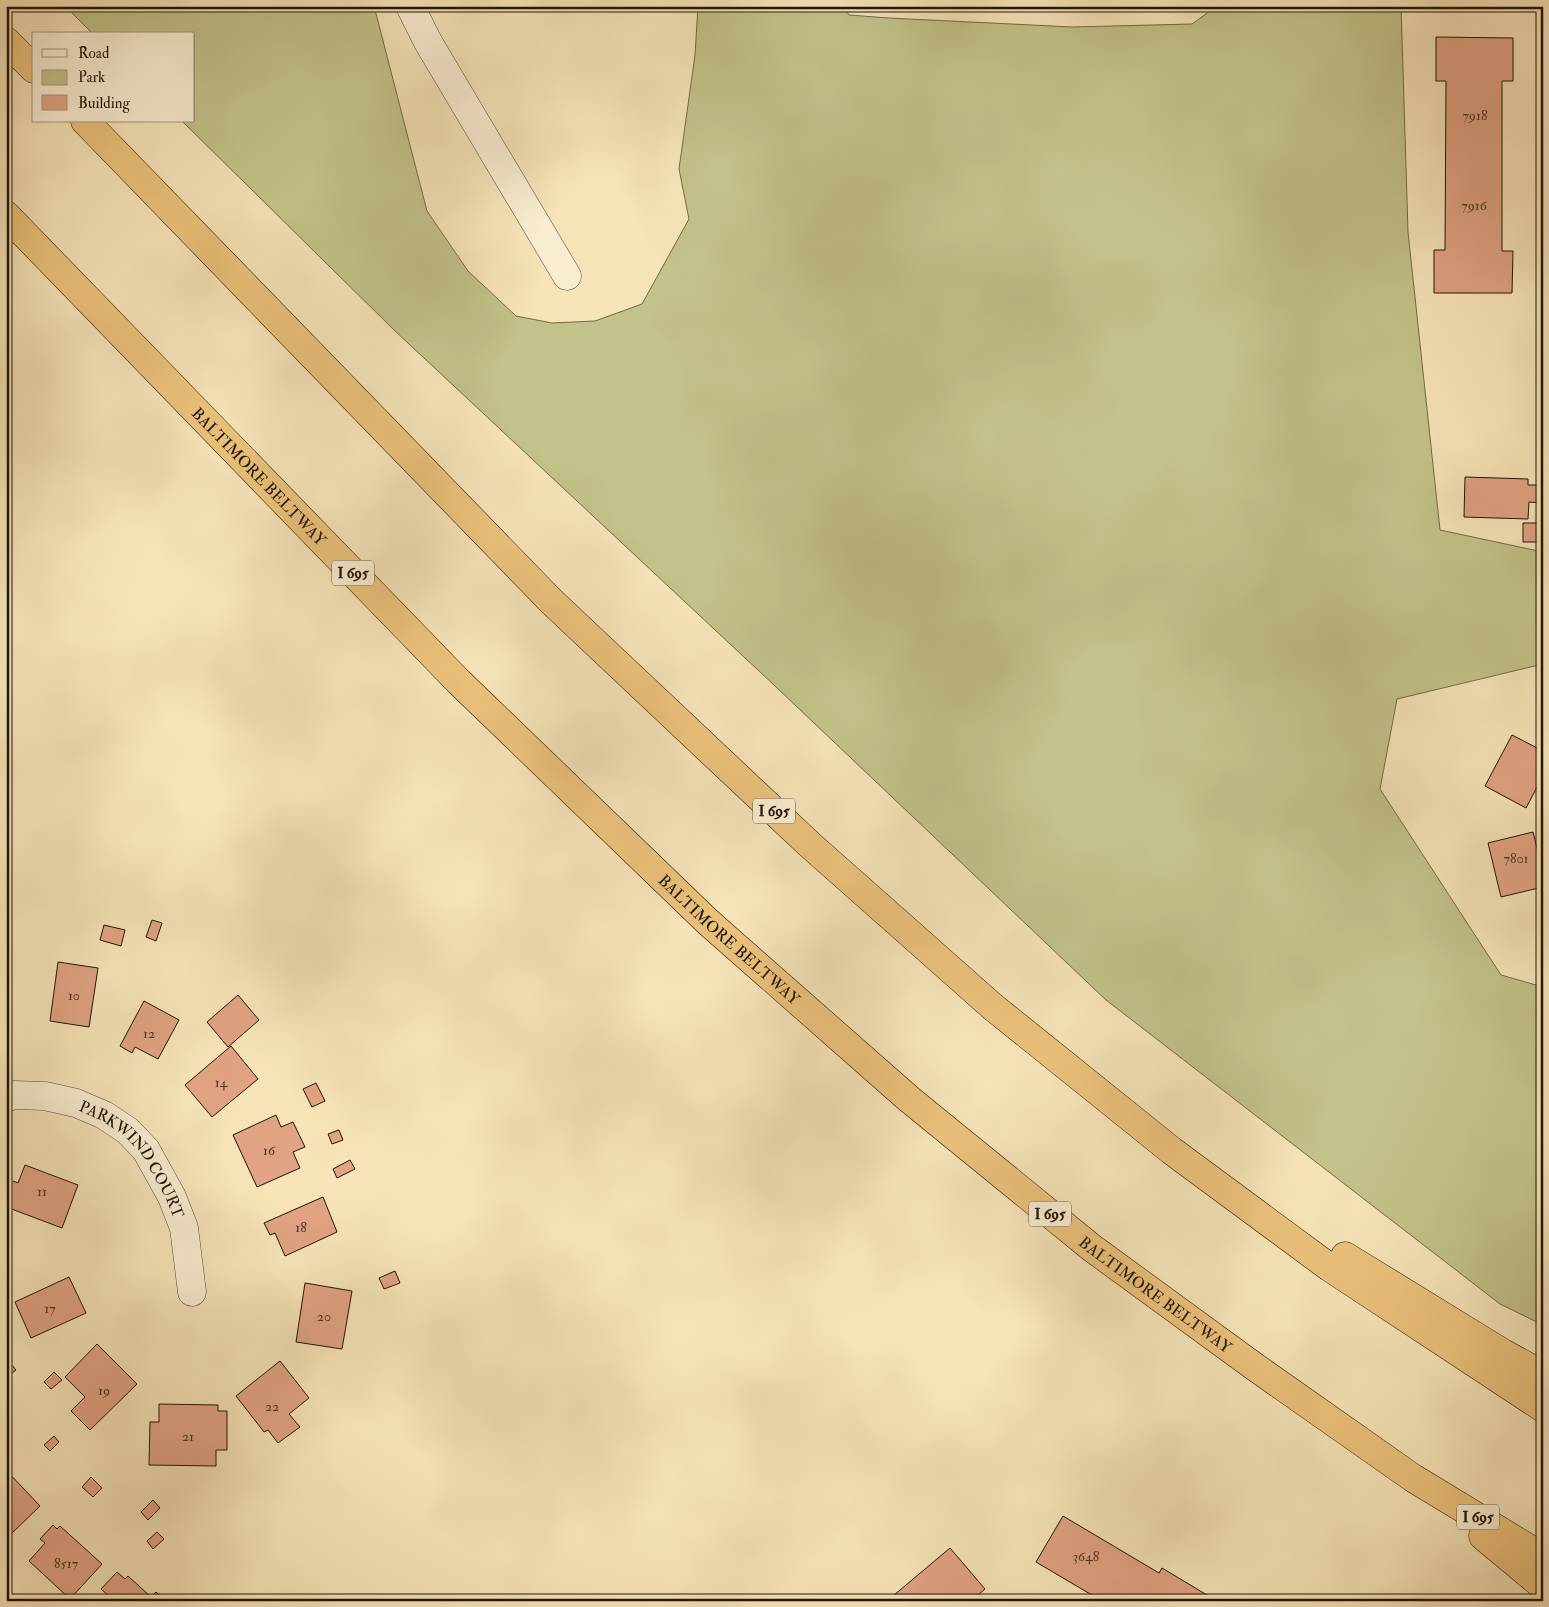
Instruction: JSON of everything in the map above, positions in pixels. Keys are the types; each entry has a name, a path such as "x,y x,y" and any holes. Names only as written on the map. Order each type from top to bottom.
{"highway":[{"path":"6,41 32,67"},
{"name":"I 695","path":"86,122 551,601 808,844 993,1007 1172,1151 1329,1267 1543,1408"},
{"name":"BALTIMORE BELTWAY","path":"6,215 459,682 715,929 909,1099 1092,1248 1248,1361 1413,1478 1543,1557"},
{"path":"993,1007 1178,1144 1331,1248 1503,1353 1543,1375"},
{"path":"1413,1478 1543,1586"}],"street":[{"path":"410,6 428,42 567,276"},
{"name":"PARKWIND COURT","path":"6,1098 14,1095 45,1096 76,1103 104,1115 128,1131 146,1150 172,1197 184,1228 192,1292"}],"green space":[{"path":"65,6 374,6 427,211 468,271 516,316 552,323 595,321 642,304 689,219 679,169 695,55 698,6 843,6 849,15 1072,27 1192,24 1217,6 1401,6 1408,232 1440,530 1543,552 1543,664 1397,699 1380,789 1501,975 1543,987 1543,1325 1500,1304 1106,1000 775,686 394,330 183,122 195,122 195,32 91,32"}],"building":[{"path":"1436,37 1513,38 1513,81 1502,81 1502,251 1513,251 1512,293 1434,293 1434,250 1445,250 1446,81 1436,81"},
{"path":"1465,477 1528,479 1528,485 1543,485 1543,503 1529,502 1528,519 1464,517"},
{"path":"1523,523 1543,523 1543,542 1523,542"},
{"path":"1512,735 1543,751 1543,776 1526,808 1485,786"},
{"path":"1533,832 1543,872 1543,887 1501,897 1488,843"},
{"path":"152,920 162,923 156,941 146,937"},
{"path":"104,925 125,930 121,946 100,940"},
{"path":"58,962 98,968 89,1027 50,1021"},
{"path":"238,995 259,1020 228,1047 207,1022"},
{"path":"144,1001 179,1020 158,1059 135,1047 132,1053 120,1046"},
{"path":"231,1046 258,1079 212,1117 185,1085"},
{"path":"316,1083 325,1101 312,1107 303,1089"},
{"path":"276,1115 281,1127 293,1122 305,1147 293,1152 300,1168 257,1187 233,1135"},
{"path":"339,1130 343,1140 332,1144 328,1134"},
{"path":"350,1160 355,1169 337,1178 333,1169"},
{"path":"25,1165 78,1185 62,1228 9,1208 10,1204 6,1203 6,1197 13,1181 18,1183"},
{"path":"323,1197 337,1232 285,1256 275,1233 270,1235 264,1223"},
{"path":"395,1271 400,1283 384,1289 379,1278"},
{"path":"69,1277 86,1313 31,1338 15,1302"},
{"path":"305,1283 352,1291 342,1349 296,1342"},
{"path":"97,1344 137,1384 90,1430 71,1411 85,1397 65,1377"},
{"path":"8,1360 16,1370 8,1376 6,1362"},
{"path":"280,1361 309,1398 289,1414 300,1427 278,1443 268,1430 264,1432 236,1396"},
{"path":"54,1372 62,1380 51,1389 44,1382"},
{"path":"159,1404 218,1405 218,1411 227,1411 227,1450 216,1450 216,1466 149,1465 150,1422 159,1422"},
{"path":"54,1436 59,1442 50,1451 44,1445"},
{"path":"6,1470 40,1506 7,1538 6,1537"},
{"path":"91,1477 102,1488 93,1497 82,1487"},
{"path":"153,1500 160,1508 148,1520 141,1512"},
{"path":"1063,1516 1159,1573 1162,1568 1217,1601 1102,1601 1036,1562"},
{"path":"53,1525 57,1529 60,1526 102,1564 70,1599 29,1561 45,1543 40,1539"},
{"path":"157,1532 164,1539 153,1549 147,1541"},
{"path":"950,1548 985,1589 971,1601 887,1601"},
{"path":"117,1572 125,1579 128,1576 151,1597 156,1592 166,1601 107,1601 110,1597 101,1589"}]}
